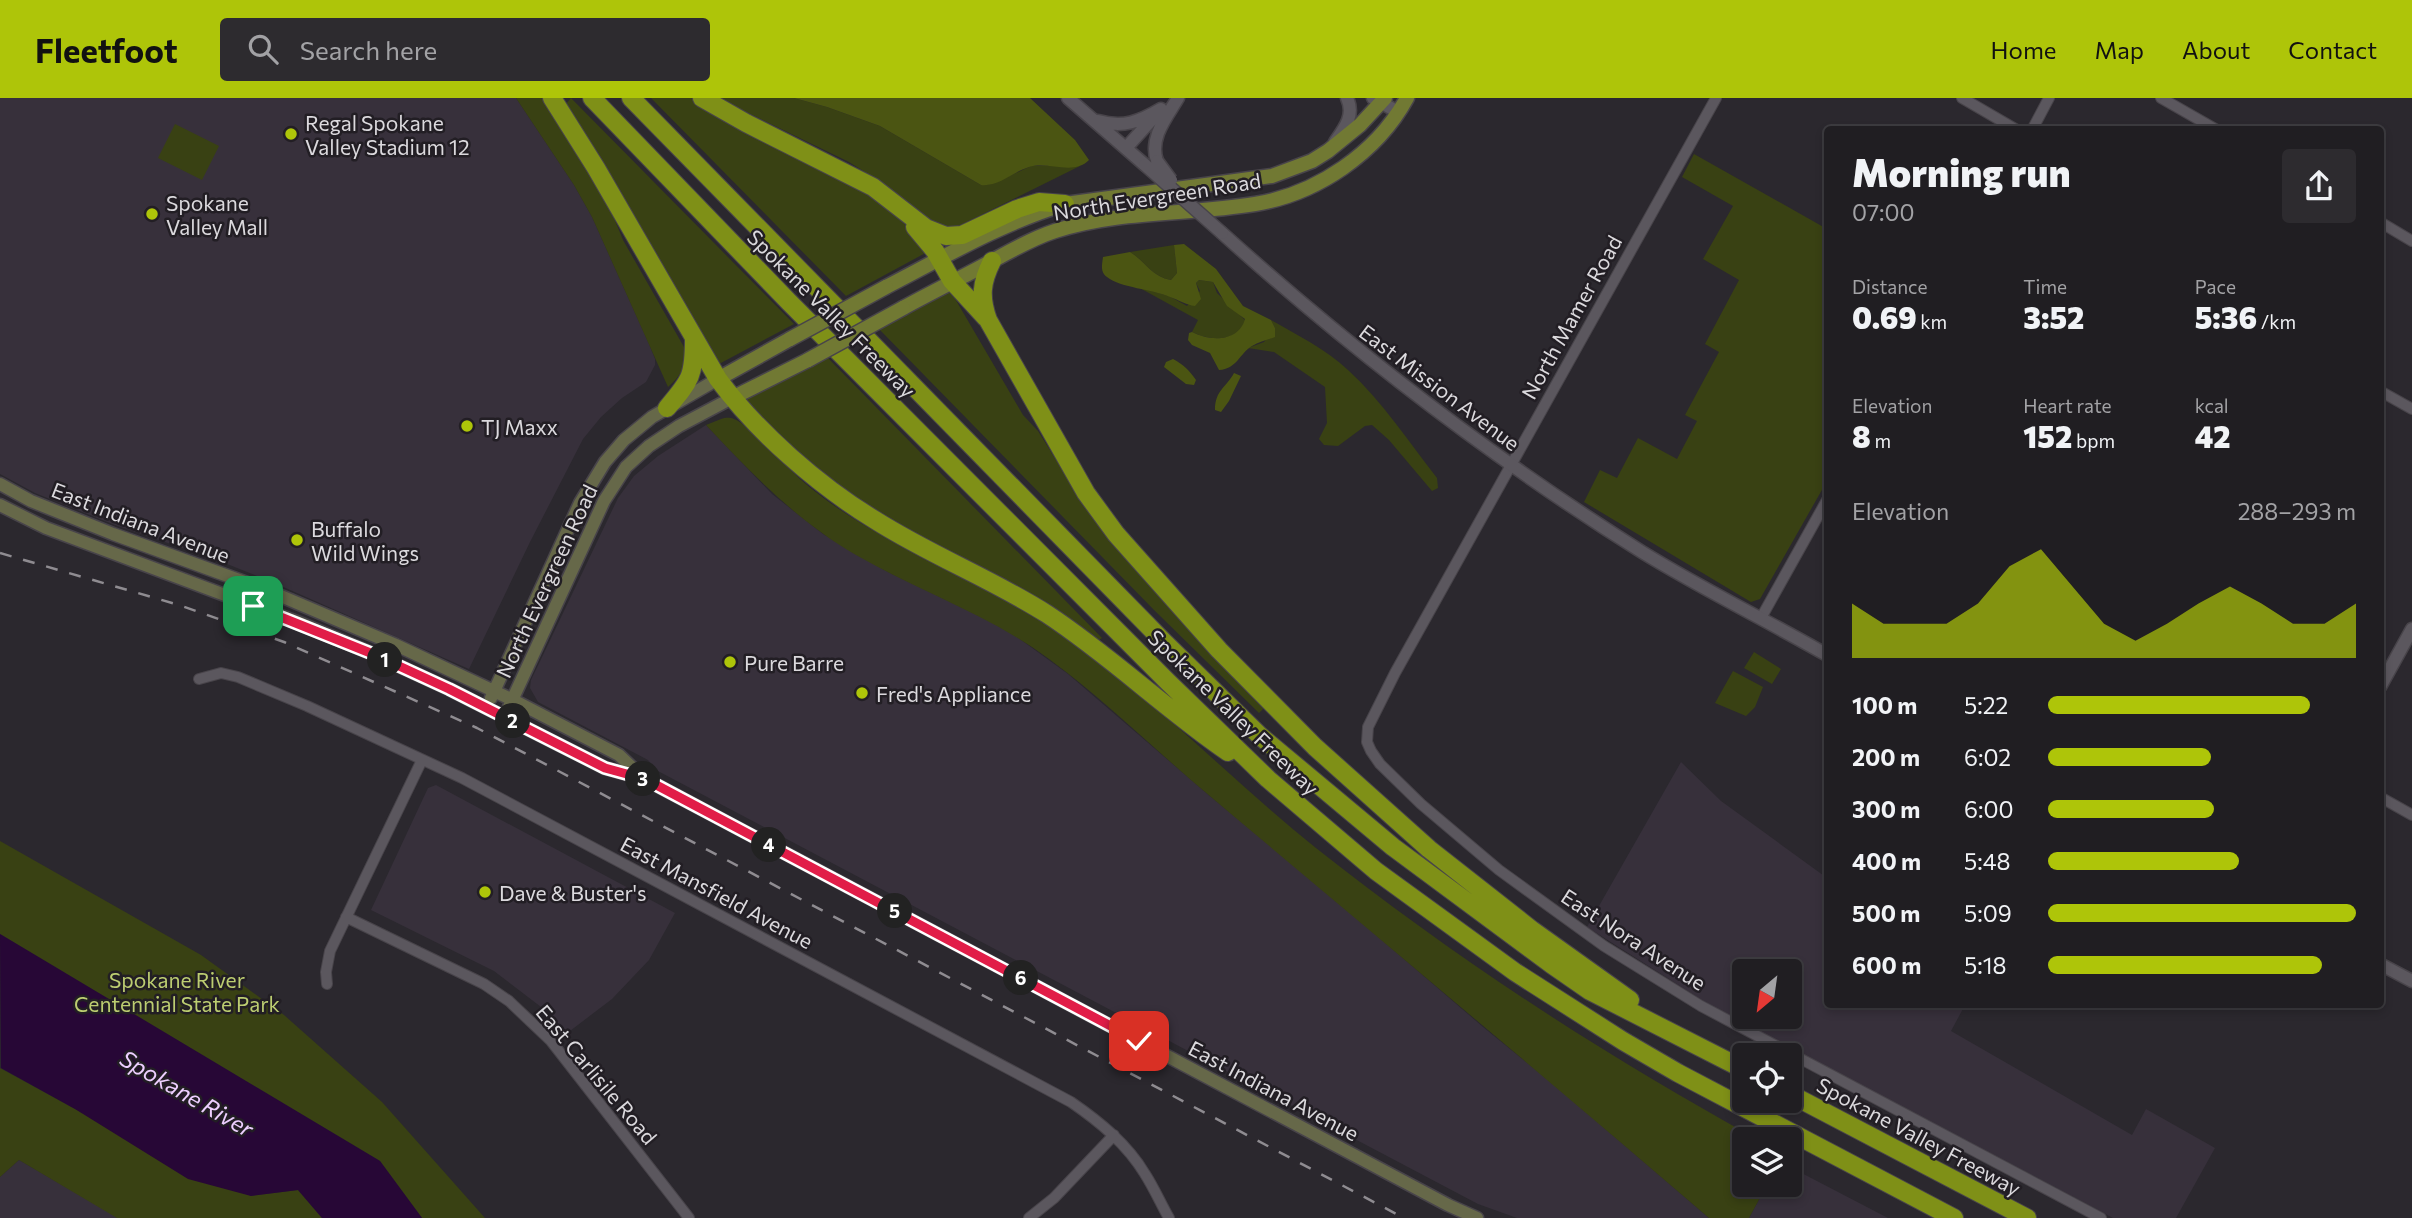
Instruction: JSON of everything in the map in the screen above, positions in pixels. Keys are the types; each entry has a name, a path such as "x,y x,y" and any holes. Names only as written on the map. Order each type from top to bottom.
{"highway":[{"path":"552,98 573,129 718,379 756,424 860,511 907,539 1023,599 1082,637 1204,736 1268,779"},
{"name":"Spokane Valley Freeway","path":"592,98 798,312 1168,682 1268,779 1367,863 1431,913 1577,1012 1678,1073 1954,1218"},
{"name":"Spokane Valley Freeway","path":"631,98 1164,642 1259,735 1403,855 1550,964 1590,991 1732,1063"},
{"path":"702,98 873,187 926,228 946,236 962,235 1017,209 1039,202 1065,204"},
{"path":"892,201 927,241 952,281 988,320"},
{"path":"992,261 981,290 982,304 988,320 1086,494 1116,534 1254,686 1375,802 1478,888 1613,989 1697,1043"},
{"path":"667,408 693,373 694,335"},
{"name":"Spokane Valley Freeway","path":"1802,1100 2027,1218"}],"main road":[{"name":"North Evergreen Road","path":"505,717 604,501 626,467 659,439 952,281 1055,231 1178,211 1258,204 1324,180 1365,151 1407,98"},
{"name":"North Evergreen Road","path":"486,708 595,476 624,440 667,408 981,237 1065,204 1252,180 1292,169 1345,139 1380,100"},
{"name":"East Indiana Avenue","path":"0,484 101,529 269,591 494,691 619,755 645,779"},
{"name":"East Indiana Avenue","path":"0,505 46,528 310,628 436,683 605,768 645,779 1477,1218"}],"street":[{"path":"1068,98 1126,148 1151,163 1157,134 1178,98"},
{"path":"1126,148 1171,98"},
{"path":"1328,151 1348,121 1351,108 1347,98"},
{"name":"North Mamer Road","path":"1367,742 1368,727 1395,673 1716,98"},
{"path":"1962,98 2010,126"},
{"path":"2034,126 2049,98"},
{"path":"2161,98 2210,126"},
{"path":"1380,100 1398,112"},
{"path":"1094,120 1111,125 1129,124 1161,109"},
{"name":"East Mission Avenue","path":"1151,163 1222,233 1373,362 1456,426 1644,552 1824,653"},
{"path":"2384,224 2412,241"},
{"path":"2384,393 2412,409"},
{"path":"1761,618 1824,505"},
{"path":"2384,682 2407,650 2412,629"},
{"name":"East Mansfield Avenue","path":"199,679 221,673 238,677 462,778 1071,1102 1114,1135 1145,1174 1169,1218"},
{"name":"East Nora Avenue","path":"1367,742 1386,771 1455,835 1535,897 1624,959 1770,1045 2101,1218"},
{"path":"327,984 330,951 422,760"},
{"path":"2384,799 2412,815"},
{"name":"East Carlisile Road","path":"346,917 484,984 531,1021 551,1041 689,1218"},
{"path":"2384,966 2412,981"},
{"path":"1029,1218 1054,1198 1114,1135"},
{"path":"1448,1205 1465,1218"}],"shaded area":[{"path":"0,98 516,98 592,217 649,344 655,365 646,382 622,398 601,417 583,439 469,669 272,582 115,525 35,493 0,474"},
{"path":"706,425 772,494 823,534 888,572 990,621 1068,674 1709,1218 1517,1218 1478,1204 656,770 648,760 538,702 530,688 531,680 618,498 634,476 658,456"},
{"path":"1681,762 1721,801 1824,876 1824,1008 1963,1008 1951,1031 2132,1135 2146,1109 2215,1148 2176,1218 2113,1218 1802,1054 1802,1043 1782,1043 1755,1029 1802,1029 1802,959 1732,959 1732,1017 1587,927"},
{"path":"436,785 675,913 649,960 612,999 566,1034 545,1010 494,971 371,910 428,788"},
{"path":"19,1160 117,1218 0,1218 0,1177"},
{"path":"1802,1173 1888,1218 1749,1218 1760,1197 1802,1197"}],"green space":[{"path":"516,98 542,98 554,114 610,208 623,240 684,347 686,359 683,369 668,387 592,217"},
{"path":"571,98 794,324 719,364 566,104"},
{"path":"651,98 692,98 841,176 885,205 931,250 846,296"},
{"path":"717,98 794,98 827,107 880,126 981,185 992,184 1031,166 1080,166 953,229 934,224 884,184 849,162"},
{"path":"794,98 1030,98 1075,140 1089,160 1083,165 1068,168 1029,167 999,182 981,185 880,126"},
{"path":"175,124 219,146 202,180 158,158"},
{"path":"1694,154 1824,227 1824,486 1760,599 1751,602 1584,502 1600,470 1617,478 1638,438 1677,459 1697,421 1685,415 1719,352 1705,344 1739,280 1703,259 1733,206 1682,177"},
{"path":"1184,244 1216,269 1243,306 1271,320 1275,328 1275,337 1252,346 1225,369 1219,370 1210,353 1192,345 1188,340 1189,333 1192,332 1214,338 1230,336 1241,327 1245,319 1227,306 1213,282 1199,280 1196,283 1201,299 1195,306 1163,294 1120,284 1102,271 1103,257 1130,252 1154,272 1171,280 1177,273 1174,245"},
{"path":"1174,245 1177,273 1171,280 1154,272 1130,252"},
{"path":"1199,280 1213,282 1217,293 1245,320 1236,333 1215,338 1192,332 1198,320 1138,287 1169,296 1187,306 1200,291 1196,283"},
{"path":"950,290 1023,415 1038,431 1087,509 1265,707 1259,713 1154,610 879,329"},
{"path":"1271,320 1330,355 1361,382 1437,478 1438,488 1432,491 1389,440 1372,425 1365,426 1338,446 1324,445 1319,439 1327,423 1325,387 1274,352 1248,348 1264,342 1275,328"},
{"path":"827,357 1102,638 1099,640 1071,620 870,510 795,452 745,399"},
{"path":"1173,359 1183,365 1196,380 1194,385 1186,384 1164,367 1166,362"},
{"path":"1234,373 1241,376 1229,401 1221,412 1215,410 1219,393"},
{"path":"730,418 742,423 800,479 851,517 1015,605 1057,631 1125,682 1283,821 1368,889 1530,1003 1735,1127 1732,1127 1732,1197 1760,1197 1749,1218 1709,1218 1211,797 1091,692 1049,659 1003,629 880,568 835,542 795,512 758,479 706,425"},
{"path":"1754,652 1781,669 1772,684 1744,668"},
{"path":"1733,671 1763,687 1755,707 1746,716 1715,703"},
{"name":"Spokane River Centennial State Park","path":"0,841 201,955 284,1015 382,1102 485,1218 422,1218 380,1161 0,934"},
{"path":"0,1068 75,1109 251,1196 298,1190 322,1218 117,1218 19,1160 0,1177"}],"water":[{"name":"Spokane River","path":"0,934 380,1161 422,1218 322,1218 298,1190 251,1196 188,1179 75,1109 1,1068"}],"railway":[{"path":"0,553 179,605 284,642 477,728 1404,1218"}],"place":[{"name":"Regal Spokane Valley Stadium 12","path":"291,134"},
{"name":"Spokane Valley Mall","path":"152,214"},
{"name":"TJ Maxx","path":"467,426"},
{"name":"Buffalo Wild Wings","path":"297,540"},
{"name":"Pure Barre","path":"730,662"},
{"name":"Fred's Appliance","path":"862,693"},
{"name":"Dave & Buster's","path":"485,892"}],"route":[{"path":"253,606 373,654 449,689 605,768 645,779 1139,1041"}]}
